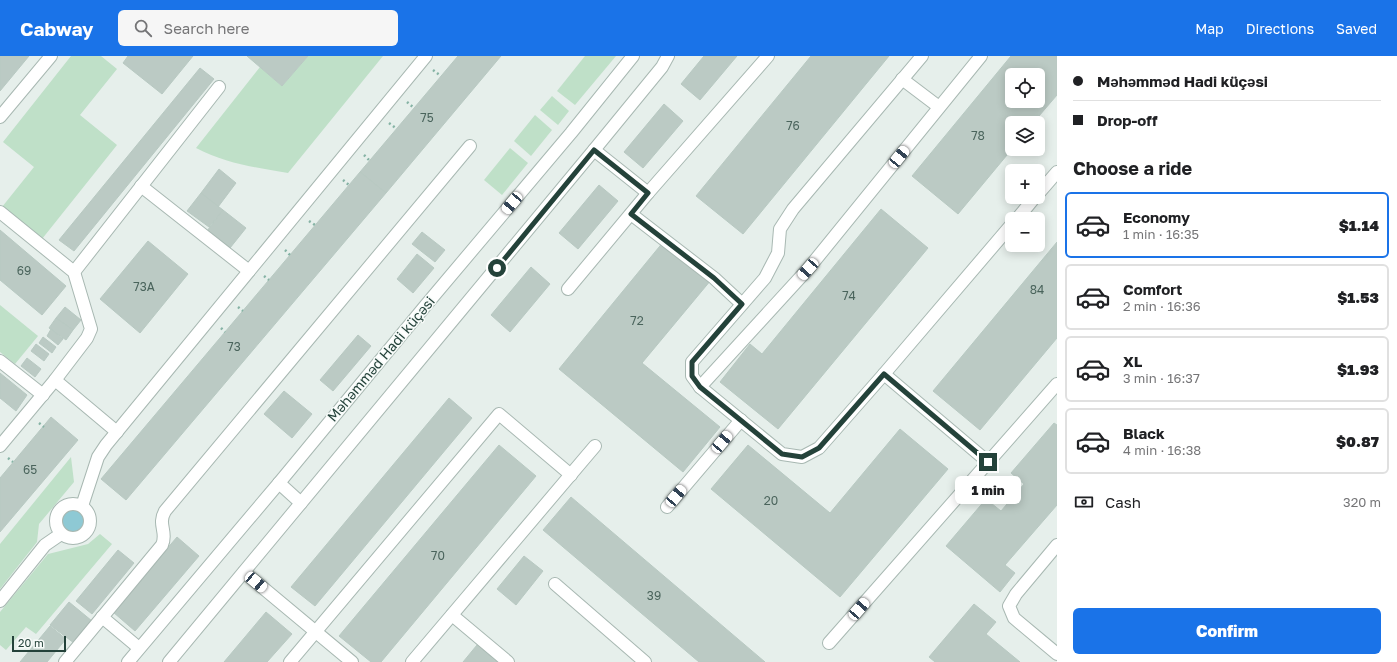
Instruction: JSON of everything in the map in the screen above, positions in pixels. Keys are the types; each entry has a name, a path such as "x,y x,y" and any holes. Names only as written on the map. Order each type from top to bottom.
{"street":[{"path":"0,117 51,56"},
{"path":"82,506 98,457 117,432 426,56"},
{"name":"Məhəmməd Hadi küçəsi","path":"128,662 566,139 633,56"},
{"path":"169,662 594,150 662,67 668,56"},
{"path":"568,289 648,193 768,56"},
{"path":"922,56 793,209 780,229 778,253 765,278 692,362 692,376 700,387 782,454 802,457 819,448 1005,232"},
{"path":"700,387 808,269 980,56"},
{"path":"902,79 939,107"},
{"path":"74,272 219,87"},
{"path":"65,662 162,546 165,540 161,522 165,511 470,146"},
{"path":"594,150 648,193"},
{"path":"1045,186 1057,172"},
{"path":"141,186 249,271"},
{"path":"1023,212 1030,204"},
{"path":"0,212 74,272 91,329 87,338 55,380 0,446"},
{"path":"631,214 714,278 742,304"},
{"path":"0,361 43,395"},
{"path":"884,374 988,462"},
{"path":"55,380 117,432"},
{"path":"829,643 988,462 1056,388"},
{"path":"290,662 499,414 570,475"},
{"path":"667,507 741,420"},
{"path":"412,662 595,446"},
{"path":"279,483 302,503"},
{"path":"69,504 78,504 82,506 90,517 87,531 75,538 65,537 61,534 55,523 56,514 58,511 61,507 69,504"},
{"path":"0,601 46,545 61,534"},
{"path":"1057,545 1016,594 1009,606 1014,618 1057,654"},
{"path":"244,572 352,662"},
{"path":"555,584 645,662"},
{"path":"452,614 508,662"},
{"path":"102,617 139,648"}],"green space":[{"path":"71,56 101,56 117,69 80,115 117,145 42,239 2,207 34,167 3,142"},
{"path":"308,56 383,56 288,173 252,167 219,158 196,148 260,67 282,86"},
{"path":"585,56 616,56 575,105 557,91"},
{"path":"552,96 569,111 558,125 540,110"},
{"path":"535,115 552,130 531,156 514,141"},
{"path":"510,148 528,163 502,195 484,180"},
{"path":"0,305 38,336 15,364 0,352"},
{"path":"71,457 74,482 39,524 37,542 0,589 0,544"},
{"path":"100,534 112,544 36,634 26,627 6,650 0,645 0,612 48,554 88,544"}],"water":[{"path":"72,509 81,512 84,521 81,530 72,533 63,530 60,521 63,512"}],"building":[{"path":"0,56 29,56 0,91"},
{"path":"128,56 193,56 162,94 123,63"},
{"path":"247,56 308,56 282,86"},
{"path":"458,56 501,56 386,193 360,172"},
{"path":"704,56 737,56 700,100 681,84"},
{"path":"811,56 889,56 743,234 696,196"},
{"path":"1011,56 1057,56 1057,95 1039,116 1005,116 1006,156 958,214 912,176"},
{"path":"200,68 214,79 74,251 59,240"},
{"path":"664,104 683,121 643,168 624,152"},
{"path":"219,169 236,183 218,207 201,193"},
{"path":"360,172 386,193 126,500 101,479"},
{"path":"599,185 618,201 578,249 559,233"},
{"path":"201,193 223,210 209,227 187,211"},
{"path":"881,209 928,248 778,429 720,382 750,344 762,354"},
{"path":"223,210 246,228 230,248 207,231"},
{"path":"0,230 66,286 42,315 0,280"},
{"path":"422,232 445,250 435,262 412,244"},
{"path":"148,241 188,274 140,333 100,299"},
{"path":"664,241 711,280 642,363 720,427 683,472 559,369"},
{"path":"1057,242 1057,338 980,430 933,391"},
{"path":"417,254 434,268 413,293 397,279"},
{"path":"531,267 550,284 510,332 491,315"},
{"path":"65,307 81,320 73,330 56,318"},
{"path":"56,318 73,330 66,340 49,328"},
{"path":"51,329 63,339 58,345 47,336"},
{"path":"358,335 371,346 333,391 320,380"},
{"path":"43,337 56,347 52,353 39,343"},
{"path":"36,344 49,354 44,361 31,351"},
{"path":"27,358 41,369 35,377 21,366"},
{"path":"0,373 27,395 16,411 0,398"},
{"path":"284,391 312,414 292,438 264,414"},
{"path":"449,398 472,418 315,606 291,587"},
{"path":"51,417 78,440 0,532 0,478"},
{"path":"1054,423 1057,425 1057,505 1005,565 1015,573 1000,592 946,546 986,499 1001,511 1024,484 1011,473"},
{"path":"900,429 948,469 840,597 711,489 748,445 830,513"},
{"path":"499,445 536,476 381,662 371,662 339,636"},
{"path":"571,497 765,662 699,662 543,530"},
{"path":"177,537 199,556 135,631 113,612"},
{"path":"118,550 134,563 92,614 76,601"},
{"path":"524,556 543,571 516,605 497,589"},
{"path":"69,602 92,621 74,643 50,625"},
{"path":"974,604 996,622 986,634 1020,662 935,662 929,657"},
{"path":"266,612 292,634 267,662 224,662"},
{"path":"50,626 66,639 47,662 20,662"},
{"path":"477,645 497,662 463,662"}],"route":[{"path":"497,268 594,150 648,193 631,214 714,278 742,304 692,362 692,376 700,387 782,454 802,457 819,448 884,374 988,462"}]}
